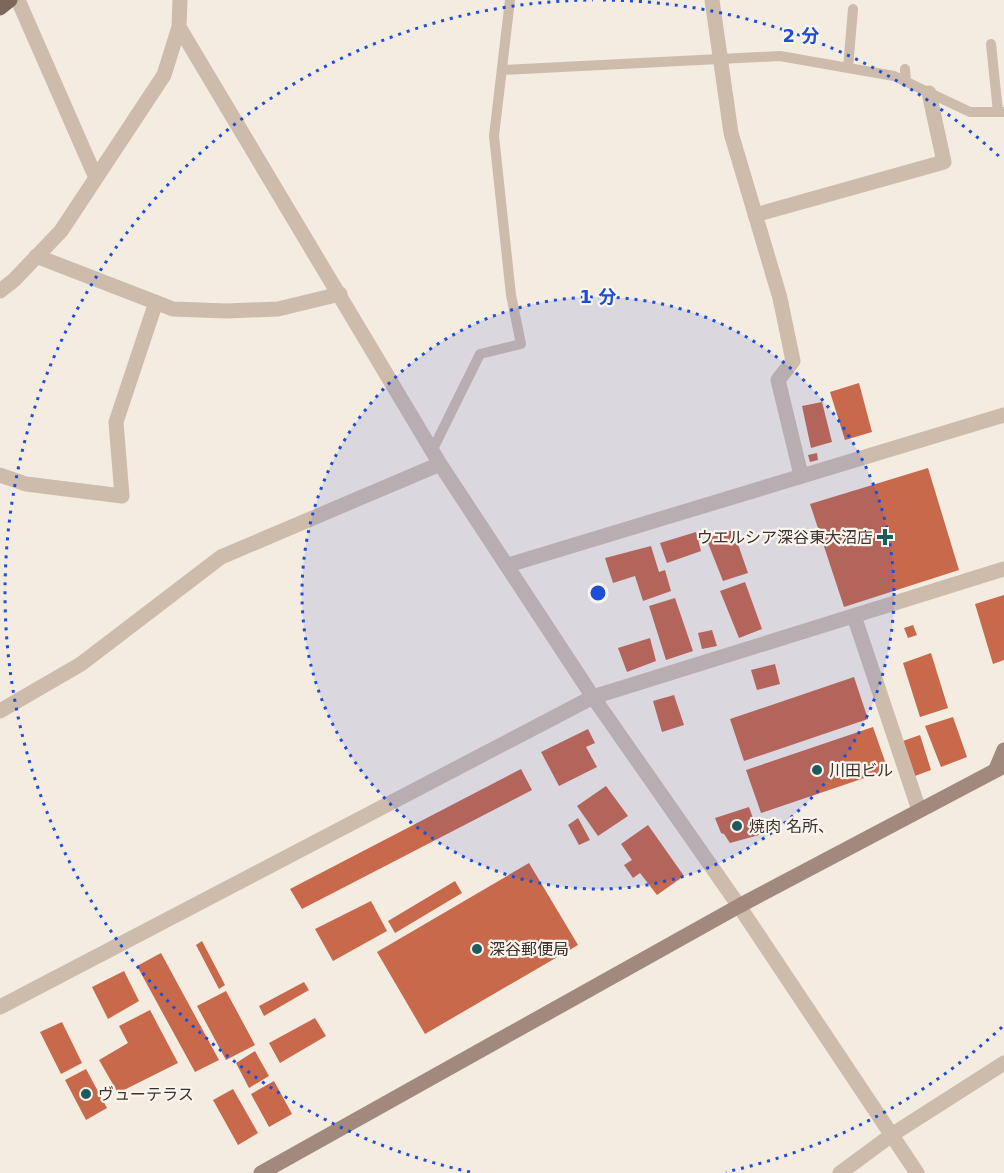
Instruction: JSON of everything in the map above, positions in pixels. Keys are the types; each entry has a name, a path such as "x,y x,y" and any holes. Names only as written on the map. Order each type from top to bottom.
{"main road":[{"path":"0,8 10,0"}],"street":[{"path":"18,0 96,178"},
{"path":"0,291 14,280 61,231 164,75 178,27 180,0"},
{"path":"712,0 731,133 780,298 793,361 778,380 801,475"},
{"path":"178,27 340,294 436,458 593,697 739,906 917,1173"},
{"path":"755,215 944,162 928,93"},
{"path":"36,256 173,309 227,311 278,309 340,294"},
{"path":"0,475 26,484 122,496 116,422 156,302"},
{"path":"508,565 1004,415"},
{"path":"0,711 81,664 221,557 436,458"},
{"path":"0,1007 593,697 1004,569"},
{"path":"854,616 919,810"},
{"path":"261,1173 739,906 1000,768 1004,750"},
{"path":"840,1173 893,1134 1004,1063"}],"lane":[{"path":"436,458 480,354 521,344 511,295 494,136 510,0"},
{"path":"848,68 853,9"},
{"path":"502,70 780,56 894,76 970,112 1001,112 991,44"},
{"path":"905,69 906,82"}],"building":[{"path":"859,383 872,432 845,440 830,392"},
{"path":"822,402 832,442 811,448 802,406"},
{"path":"817,453 818,460 810,462 808,455"},
{"name":"ウエルシア深谷東大沼店","path":"928,468 959,570 844,607 810,504"},
{"path":"733,530 748,573 723,581 706,538"},
{"path":"696,532 701,551 667,563 660,543"},
{"path":"651,546 659,572 665,570 671,591 643,601 635,576 613,583 605,558"},
{"path":"745,582 762,629 739,638 720,591"},
{"path":"1004,595 1004,660 993,664 975,604"},
{"path":"675,598 693,651 666,660 649,606"},
{"path":"913,625 917,635 908,638 904,628"},
{"path":"712,630 717,646 702,649 698,633"},
{"path":"650,638 656,661 627,672 618,648"},
{"path":"931,653 948,708 920,717 903,663"},
{"path":"775,664 780,684 757,690 751,670"},
{"path":"854,677 868,719 744,761 730,719"},
{"path":"674,695 684,725 662,732 653,701"},
{"path":"953,717 967,757 941,767 925,726"},
{"name":"川田ビル","path":"873,727 888,770 761,813 746,770"},
{"path":"588,729 595,743 586,747 597,767 559,786 541,752"},
{"path":"920,735 931,770 915,776 903,741"},
{"path":"521,769 532,790 302,909 290,889"},
{"path":"606,786 628,816 598,836 577,806"},
{"name":"焼肉 名所、","path":"749,807 759,835 730,843 721,833 715,818"},
{"path":"578,818 590,840 579,845 568,825"},
{"path":"648,825 684,876 657,895 640,873 633,878 624,865 632,860 621,844"},
{"name":"深谷郵便局","path":"529,863 578,945 425,1034 377,952"},
{"path":"455,881 462,893 395,933 388,921"},
{"path":"371,901 387,931 333,961 315,929"},
{"path":"202,941 225,985 219,989 196,945"},
{"path":"161,953 219,1060 195,1072 137,966"},
{"path":"124,971 139,1001 108,1019 92,987"},
{"path":"304,982 309,990 264,1016 259,1006"},
{"path":"226,991 255,1045 226,1060 197,1006"},
{"path":"150,1010 178,1063 118,1093 99,1060 128,1043 119,1026"},
{"path":"315,1018 326,1036 280,1063 269,1043"},
{"name":"ヴューテラス","path":"62,1022 82,1063 61,1074 40,1032"},
{"path":"255,1051 269,1076 249,1088 236,1063"},
{"name":"ヴューテラス","path":"86,1069 107,1108 86,1120 65,1080"},
{"path":"274,1081 292,1114 269,1127 251,1094"},
{"path":"233,1089 258,1133 238,1145 213,1100"}],"place":[{"name":"ウエルシア深谷東大沼店","path":"885,537"},
{"name":"川田ビル","path":"817,770"},
{"name":"焼肉 名所、","path":"737,826"},
{"name":"深谷郵便局","path":"477,949"},
{"name":"ヴューテラス","path":"86,1094"}]}
